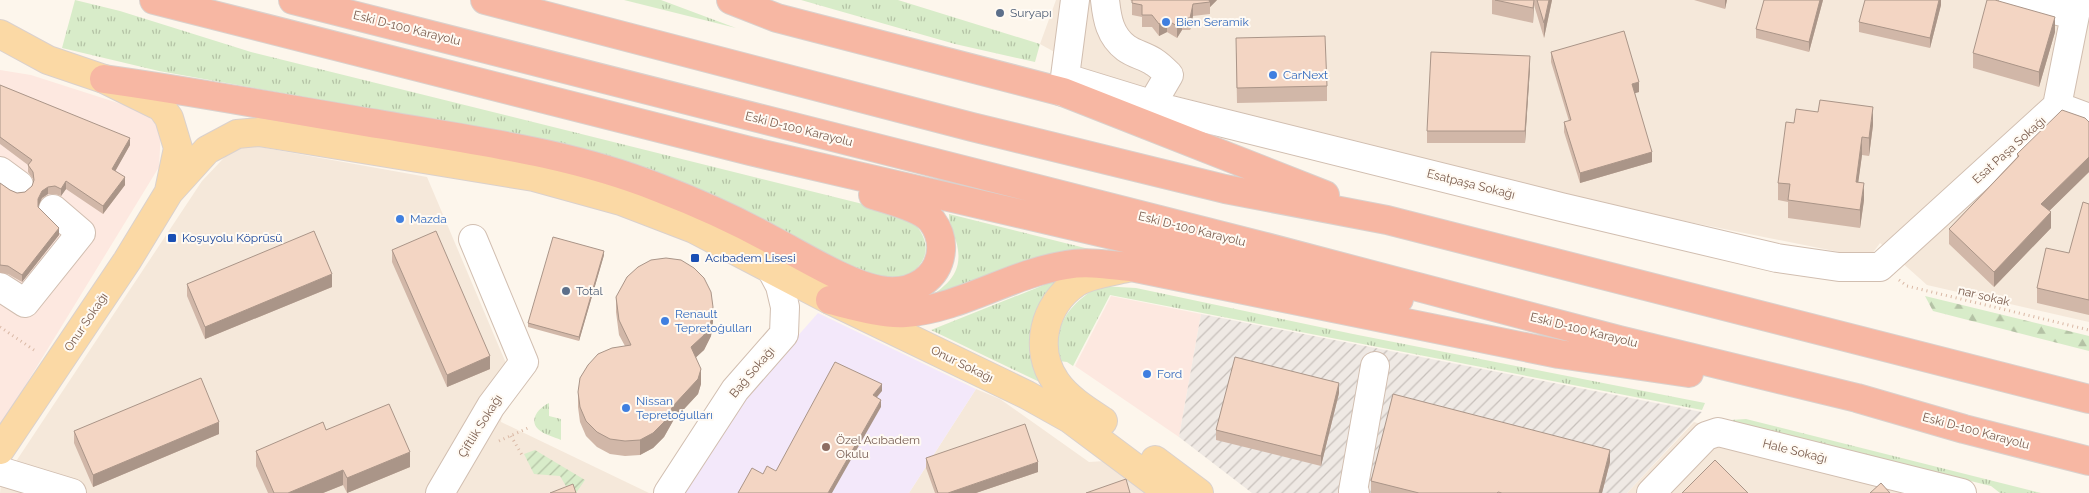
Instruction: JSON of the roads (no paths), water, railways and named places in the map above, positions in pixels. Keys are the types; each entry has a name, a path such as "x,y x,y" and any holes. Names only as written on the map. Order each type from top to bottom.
{"highway":[{"path":"154,0 750,150 1349,290 1619,340"},
{"name":"Eski D-100 Karayolu","path":"293,0 1252,244 1619,340 1857,398 2089,462"},
{"path":"485,0 972,127 1225,189 1386,220 2089,399"},
{"path":"731,0 777,18 1064,85 1386,220"},
{"path":"104,78 539,152 600,167 660,188 758,232 861,284 880,290 901,292 914,288 927,279 940,262 942,246 931,220 914,209 750,150"},
{"path":"830,300 904,313 970,298 1011,281 1067,265 1093,263 1131,266 1559,354 1857,398"}],"main road":[{"path":"0,34 48,60 104,78 160,107 169,118 178,148 169,192"},
{"path":"0,57 48,60"},
{"name":"Onur Sokağı","path":"0,450 127,261 169,192 207,150 237,134 259,132 534,177 621,201 694,229 830,300 1027,396 1070,420 1096,427"},
{"path":"1131,266 1076,283 1058,300 1047,321 1042,339 1046,362 1056,382 1077,403 1096,427 1169,493"},
{"path":"1096,427 1199,493"}],"street":[{"path":"1064,85 1075,0"},
{"path":"1105,0 1110,30 1126,48 1154,62 1169,75 1152,104"},
{"path":"2013,0 2076,7 2058,106 2089,118"},
{"name":"Esatpaşa Sokağı","path":"1064,85 1152,104 1561,207 1777,258 1839,267 1880,266"},
{"name":"Esat Paşa Sokağı","path":"1880,266 2058,106"},
{"path":"0,287 25,303 81,233 53,209"},
{"path":"473,239 519,369"},
{"name":"Bağ Sokağı","path":"668,493 735,390 784,334 785,307 780,286 772,269"},
{"path":"484,306 519,369"},
{"path":"1356,493 1353,491 1375,366"},
{"name":"Çiftlik Sokağı","path":"440,493 491,406 519,369"},
{"name":"Hale Sokağı","path":"1651,493 1706,436 1718,432 1962,493"},
{"path":"0,471 72,493"}],"place":[{"name":"Suryapı","path":"1000,13"},
{"name":"Bien Seramik","path":"1166,22"},
{"name":"CarNext","path":"1273,75"},
{"name":"Mazda","path":"400,219"},
{"name":"Koşuyolu Köprüsü","path":"172,238"},
{"name":"Acıbadem Lisesi","path":"695,258"},
{"name":"Total","path":"566,291"},
{"name":"Renault Tepretoğulları","path":"665,321"},
{"name":"Ford","path":"1147,374"},
{"name":"Nissan Tepretoğulları","path":"626,408"},
{"name":"Özel Acıbadem Okulu","path":"826,447"}]}
